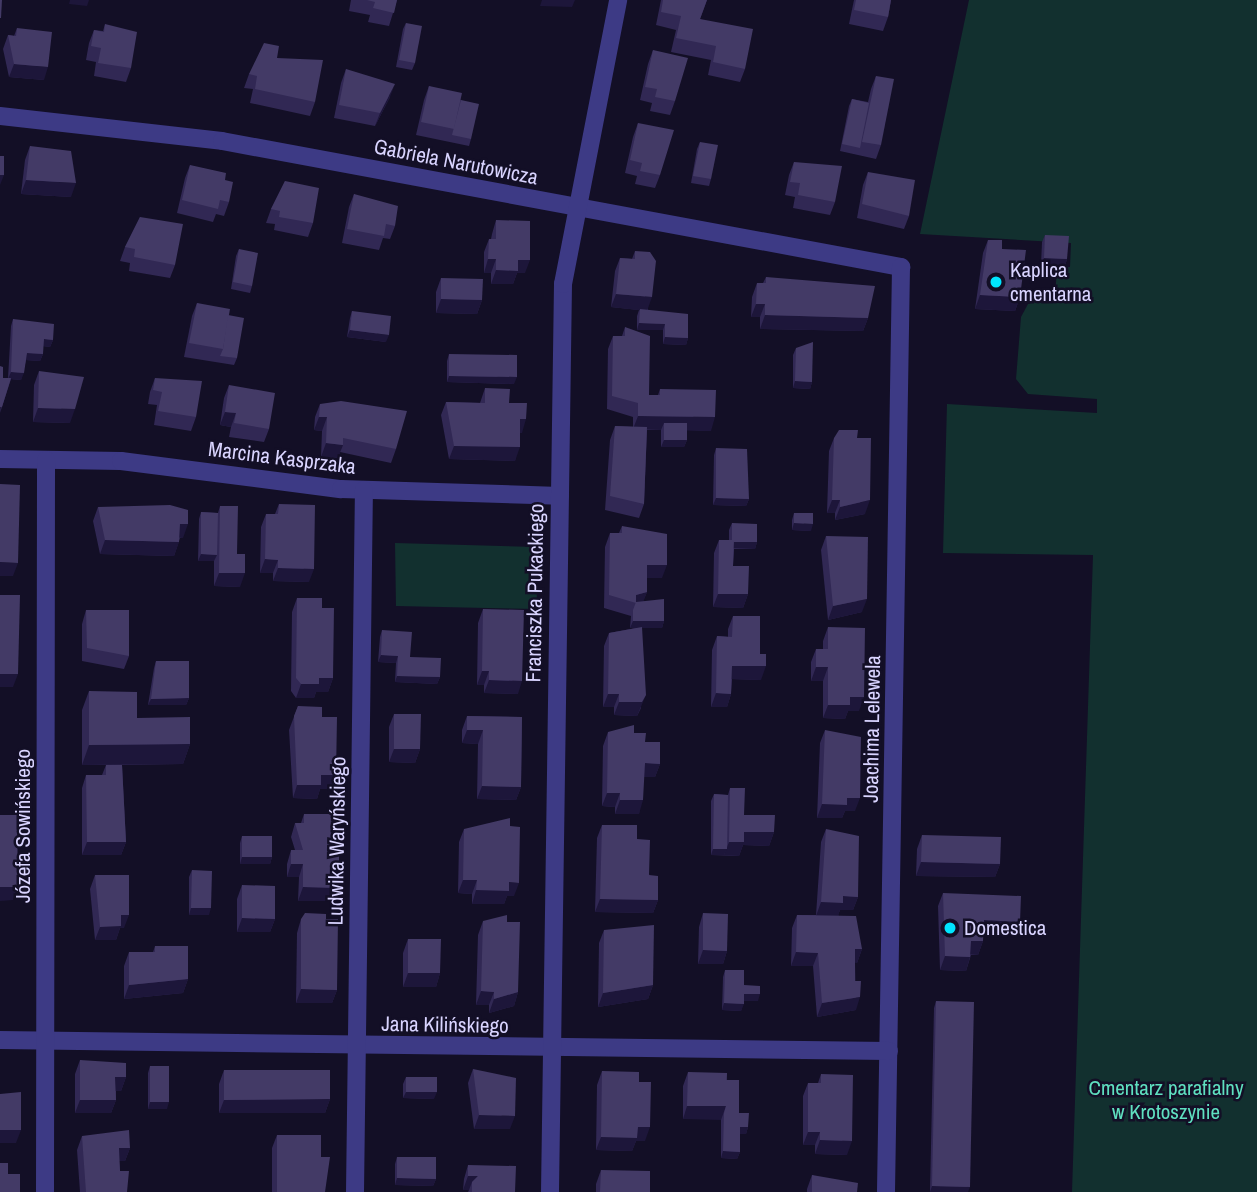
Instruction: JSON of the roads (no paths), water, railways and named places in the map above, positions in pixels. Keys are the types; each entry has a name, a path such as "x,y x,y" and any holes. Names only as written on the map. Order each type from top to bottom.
{"street":[{"name":"Franciszka Pukackiego","path":"550,1192 563,284 618,0"},
{"name":"Gabriela Narutowicza","path":"0,116 222,141 901,267"},
{"name":"Joachima Lelewela","path":"886,1192 901,267"},
{"name":"Marcina Kasprzaka","path":"0,459 121,461 364,490 560,496"},
{"name":"Józefa Sowińskiego","path":"45,1192 46,460"},
{"name":"Ludwika Waryńskiego","path":"355,1192 364,490"},
{"name":"Jana Kilińskiego","path":"0,1040 551,1049 889,1051"}],"place":[{"name":"Kaplica cmentarna","path":"996,282"},
{"name":"Domestica","path":"950,928"}],"park label":[{"name":"Cmentarz parafialny w Krotoszynie","path":"1166,1100"}]}
